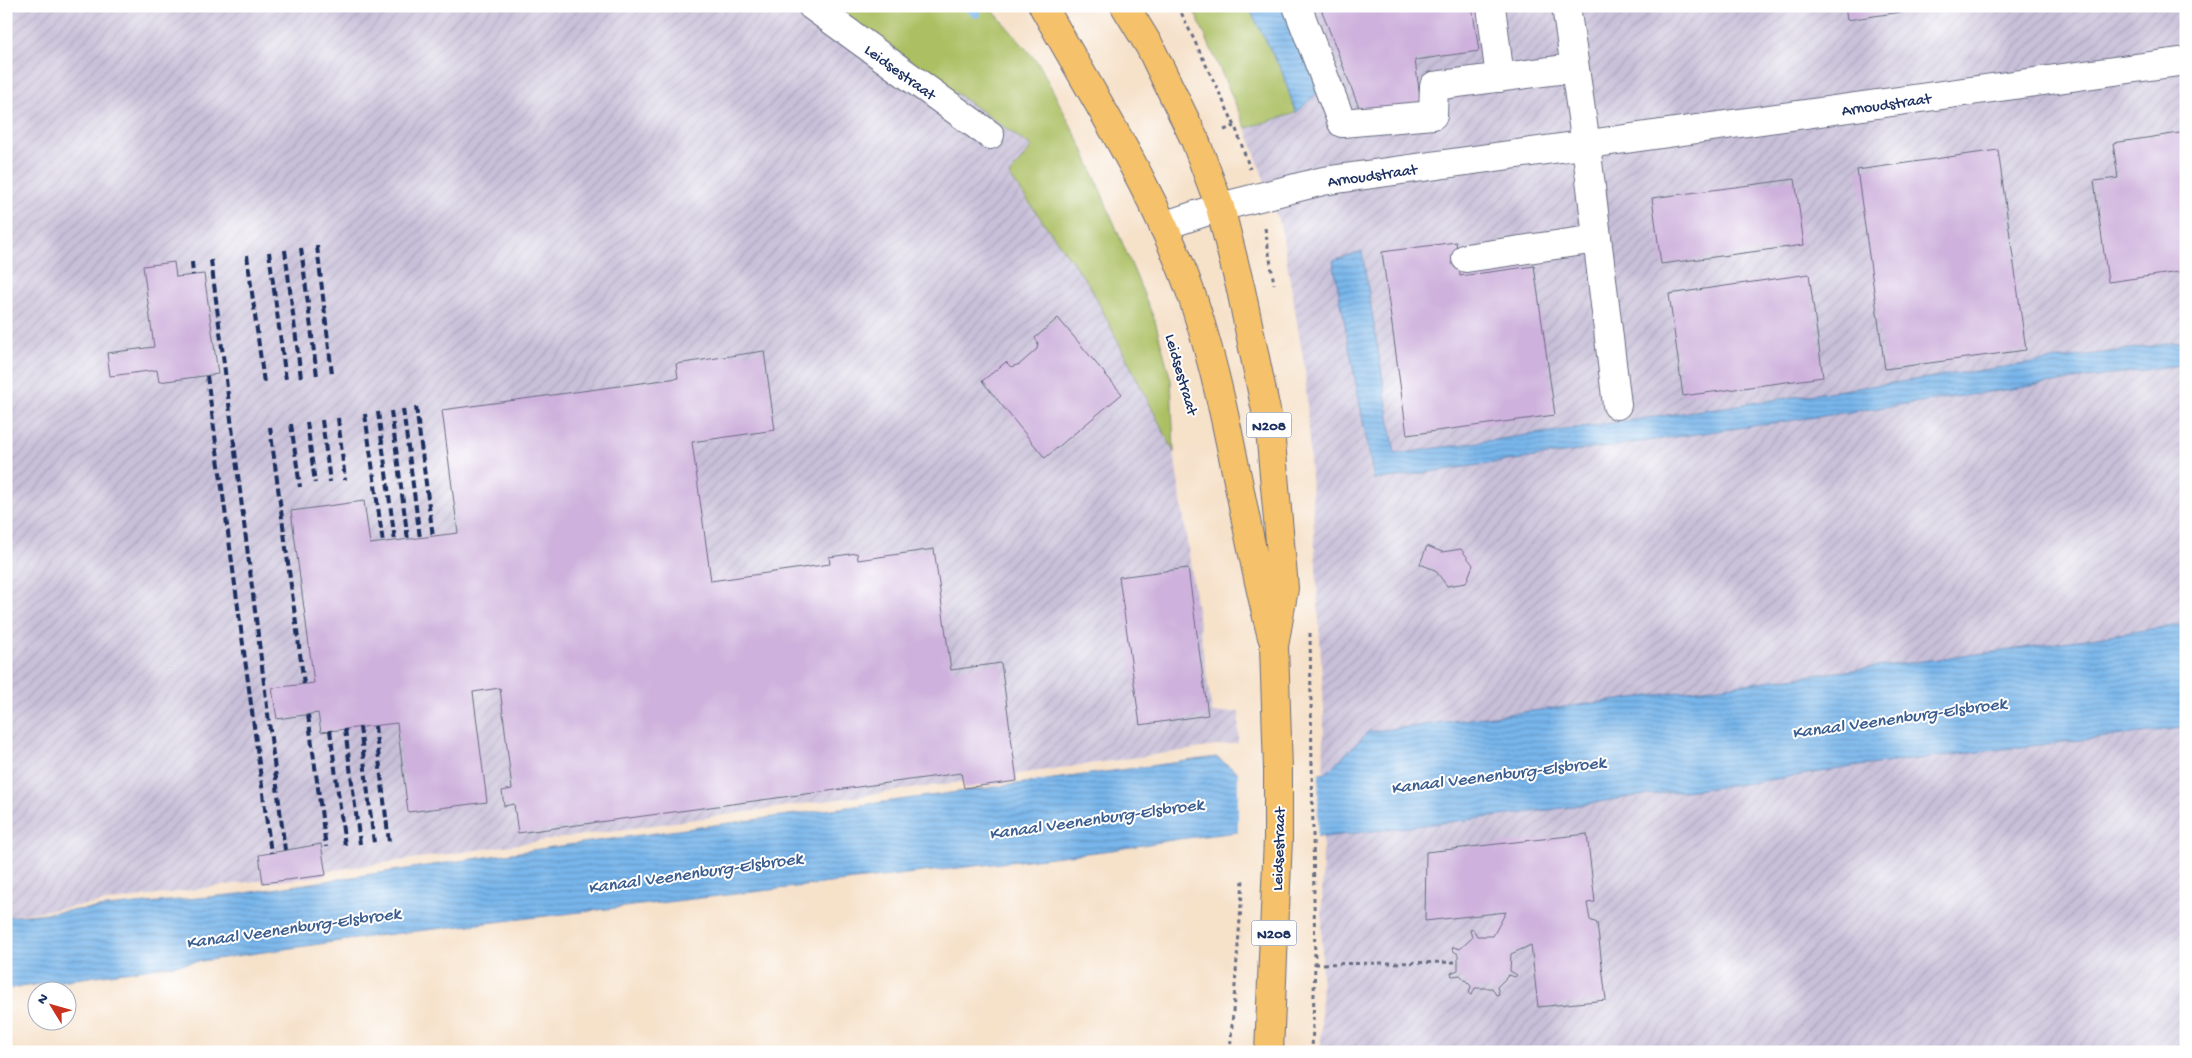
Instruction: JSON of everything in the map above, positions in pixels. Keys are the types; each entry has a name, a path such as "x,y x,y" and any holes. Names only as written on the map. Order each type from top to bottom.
{"main road":[{"name":"Leidsestraat","path":"1043,6 1137,171 1163,226 1194,302 1232,443 1260,588 1274,646"},
{"name":"Leidsestraat","path":"1125,6 1150,47 1195,140 1220,207 1241,290 1270,430 1284,588 1274,646 1278,838 1269,1052"}],"street":[{"name":"Leidsestraat","path":"812,6 990,135"},
{"path":"1297,6 1342,123 1433,115 1434,86 1574,68"},
{"path":"1491,6 1500,78"},
{"path":"1566,6 1586,145 1616,405"},
{"name":"Arnoudstraat","path":"1163,226 1220,207 1323,180 2186,61"},
{"path":"1466,258 1597,239"}],"path":[{"path":"1312,1052 1315,1008 1313,770"},
{"name":"Leidsestraat","path":"1230,1052 1243,877"},
{"path":"1315,964 1458,962"}],"shaded area":[{"path":"6,6 833,6 1032,147 1022,194 1090,286 1174,452 1212,713 1239,712 1238,743 6,916"},
{"path":"1204,6 2186,6 2186,1052 1321,1052 1324,711 1305,370 1282,232"}],"green space":[{"path":"833,6 989,6 1039,64 1083,149 1155,321 1171,380 1174,452 1090,286 1009,175 1032,147"},
{"path":"1192,6 1248,6 1282,72 1296,113 1246,128"}],"water":[{"path":"1248,6 1289,6 1318,92 1296,113 1282,72"},
{"path":"1362,251 1395,454 2186,341 2186,364 1374,480 1333,261"},
{"name":"Kanaal Veenenburg-Elsbroek","path":"2186,624 2186,727 1859,766 1730,786 1636,796 1549,810 1324,837 1260,831 1178,839 1112,850 375,936 69,980 28,980 28,986 6,989 6,917 239,894 553,847 1216,757 1240,774 1306,771 1325,774 1368,732 2009,650"}],"pier":[{"path":"1319,770 1317,839 1260,833 1238,834 1238,771"}],"building":[{"path":"1320,6 1472,6 1479,51 1415,60 1421,105 1361,113"},
{"path":"1845,6 1935,6 1935,7 1847,20"},
{"path":"2186,132 2186,271 2108,282 2094,181 2118,178 2113,143"},
{"path":"1998,150 2026,350 1885,369 1857,170"},
{"path":"1795,179 1804,245 1661,264 1652,198"},
{"path":"1456,242 1460,276 1534,266 1555,415 1407,435 1382,252"},
{"path":"174,262 176,277 204,274 218,374 159,382 157,370 110,376 107,353 154,347 143,266"},
{"path":"1809,274 1823,377 1683,396 1669,294"},
{"path":"1058,318 1122,394 1045,458 982,381 1006,362 1011,367 1020,364 1037,349 1038,343 1035,338"},
{"path":"764,351 775,430 692,442 711,581 830,564 829,557 857,553 858,560 934,549 951,670 1001,663 1017,781 964,788 961,773 518,833 514,804 504,806 502,791 512,789 500,688 473,692 487,802 408,812 397,723 321,732 318,713 277,719 272,688 314,683 291,511 364,501 370,544 458,533 442,410 678,378 676,364"},
{"path":"1427,546 1442,552 1461,549 1473,565 1466,583 1447,586 1435,570 1420,564"},
{"path":"1188,568 1208,715 1140,725 1119,577"},
{"path":"1587,834 1595,902 1587,903 1590,920 1597,923 1606,1000 1538,1007 1531,945 1511,954 1510,971 1517,975 1515,977 1509,975 1497,987 1499,994 1496,995 1492,988 1475,988 1472,995 1469,994 1471,986 1460,975 1452,976 1451,973 1458,970 1458,954 1452,950 1453,947 1460,949 1472,938 1470,930 1473,929 1477,936 1493,936 1506,912 1425,921 1426,852"},
{"path":"321,844 326,875 263,883 259,855"}],"waterway":[{"path":"969,6 976,13"}],"railway":[{"path":"317,246 332,374"},
{"path":"301,248 317,376"},
{"path":"285,250 301,378"},
{"path":"269,252 286,380"},
{"path":"247,255 264,383"},
{"path":"211,260 285,850"},
{"path":"192,262 193,275"},
{"path":"207,376 271,853"},
{"path":"416,407 433,537"},
{"path":"403,409 420,538"},
{"path":"391,411 408,540"},
{"path":"378,412 395,541"},
{"path":"365,414 383,543"},
{"path":"338,418 345,480"},
{"path":"322,420 330,482"},
{"path":"307,422 315,483"},
{"path":"291,424 300,487"},
{"path":"270,427 304,684"},
{"path":"308,715 326,847"},
{"path":"375,726 389,842"},
{"path":"360,727 374,843"},
{"path":"345,729 360,844"},
{"path":"330,730 345,846"}]}
